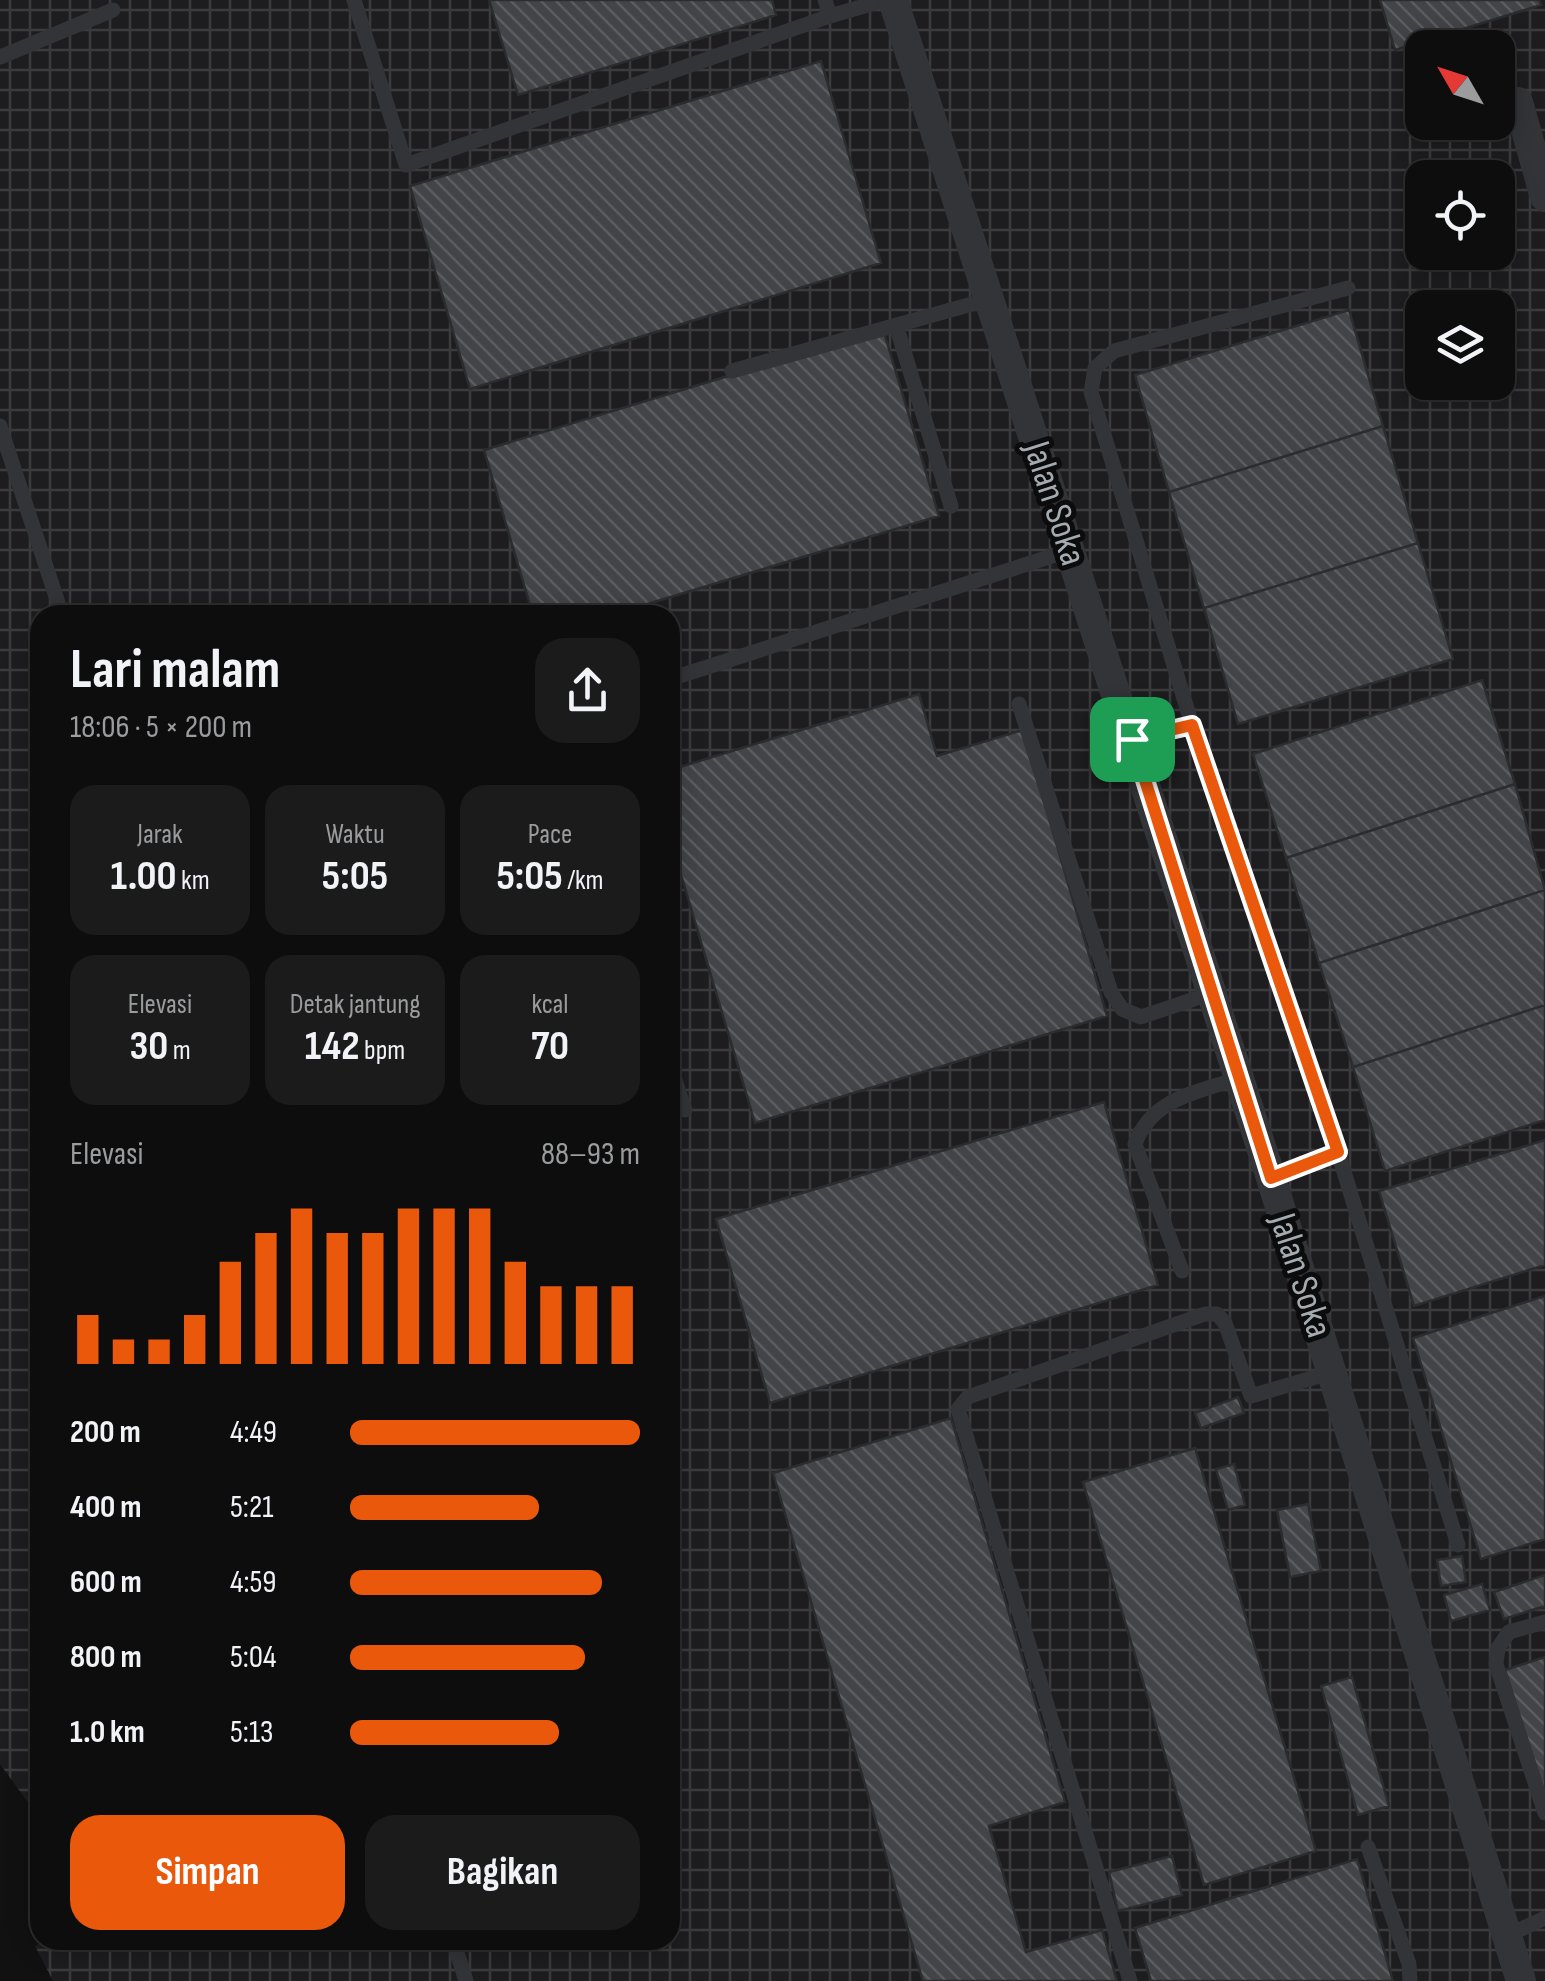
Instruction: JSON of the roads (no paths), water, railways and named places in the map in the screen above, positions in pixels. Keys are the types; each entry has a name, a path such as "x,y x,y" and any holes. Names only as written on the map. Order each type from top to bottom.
{"street":[{"name":"Jalan Soka","path":"892,0 1132,739 1521,1981"},
{"path":"1518,102 1545,198"}],"lane":[{"path":"354,0 406,166 827,8 884,0"},
{"path":"0,57 113,10"},
{"path":"1348,288 1114,351 1095,368 1091,392 1192,725 1338,1152 1458,1545"},
{"path":"732,371 990,300"},
{"path":"896,325 951,506"},
{"path":"0,426 59,605"},
{"path":"680,676 1071,550"},
{"path":"1019,704 1110,992 1122,1009 1140,1017 1212,993"},
{"path":"1132,739 1192,725"},
{"path":"1182,1271 1135,1144 1143,1122 1159,1106 1239,1078"},
{"path":"680,1097 684,1110"},
{"path":"1271,1178 1338,1152"},
{"path":"1130,1981 958,1409 968,1397 1204,1314 1217,1314 1225,1324 1251,1396 1332,1372"},
{"path":"1545,1622 1508,1632 1498,1648 1496,1664 1545,1814"},
{"path":"1368,1846 1409,1964 1410,1981"},
{"path":"1506,1936 1545,1918"},
{"path":"457,1950 466,1981"}]}
